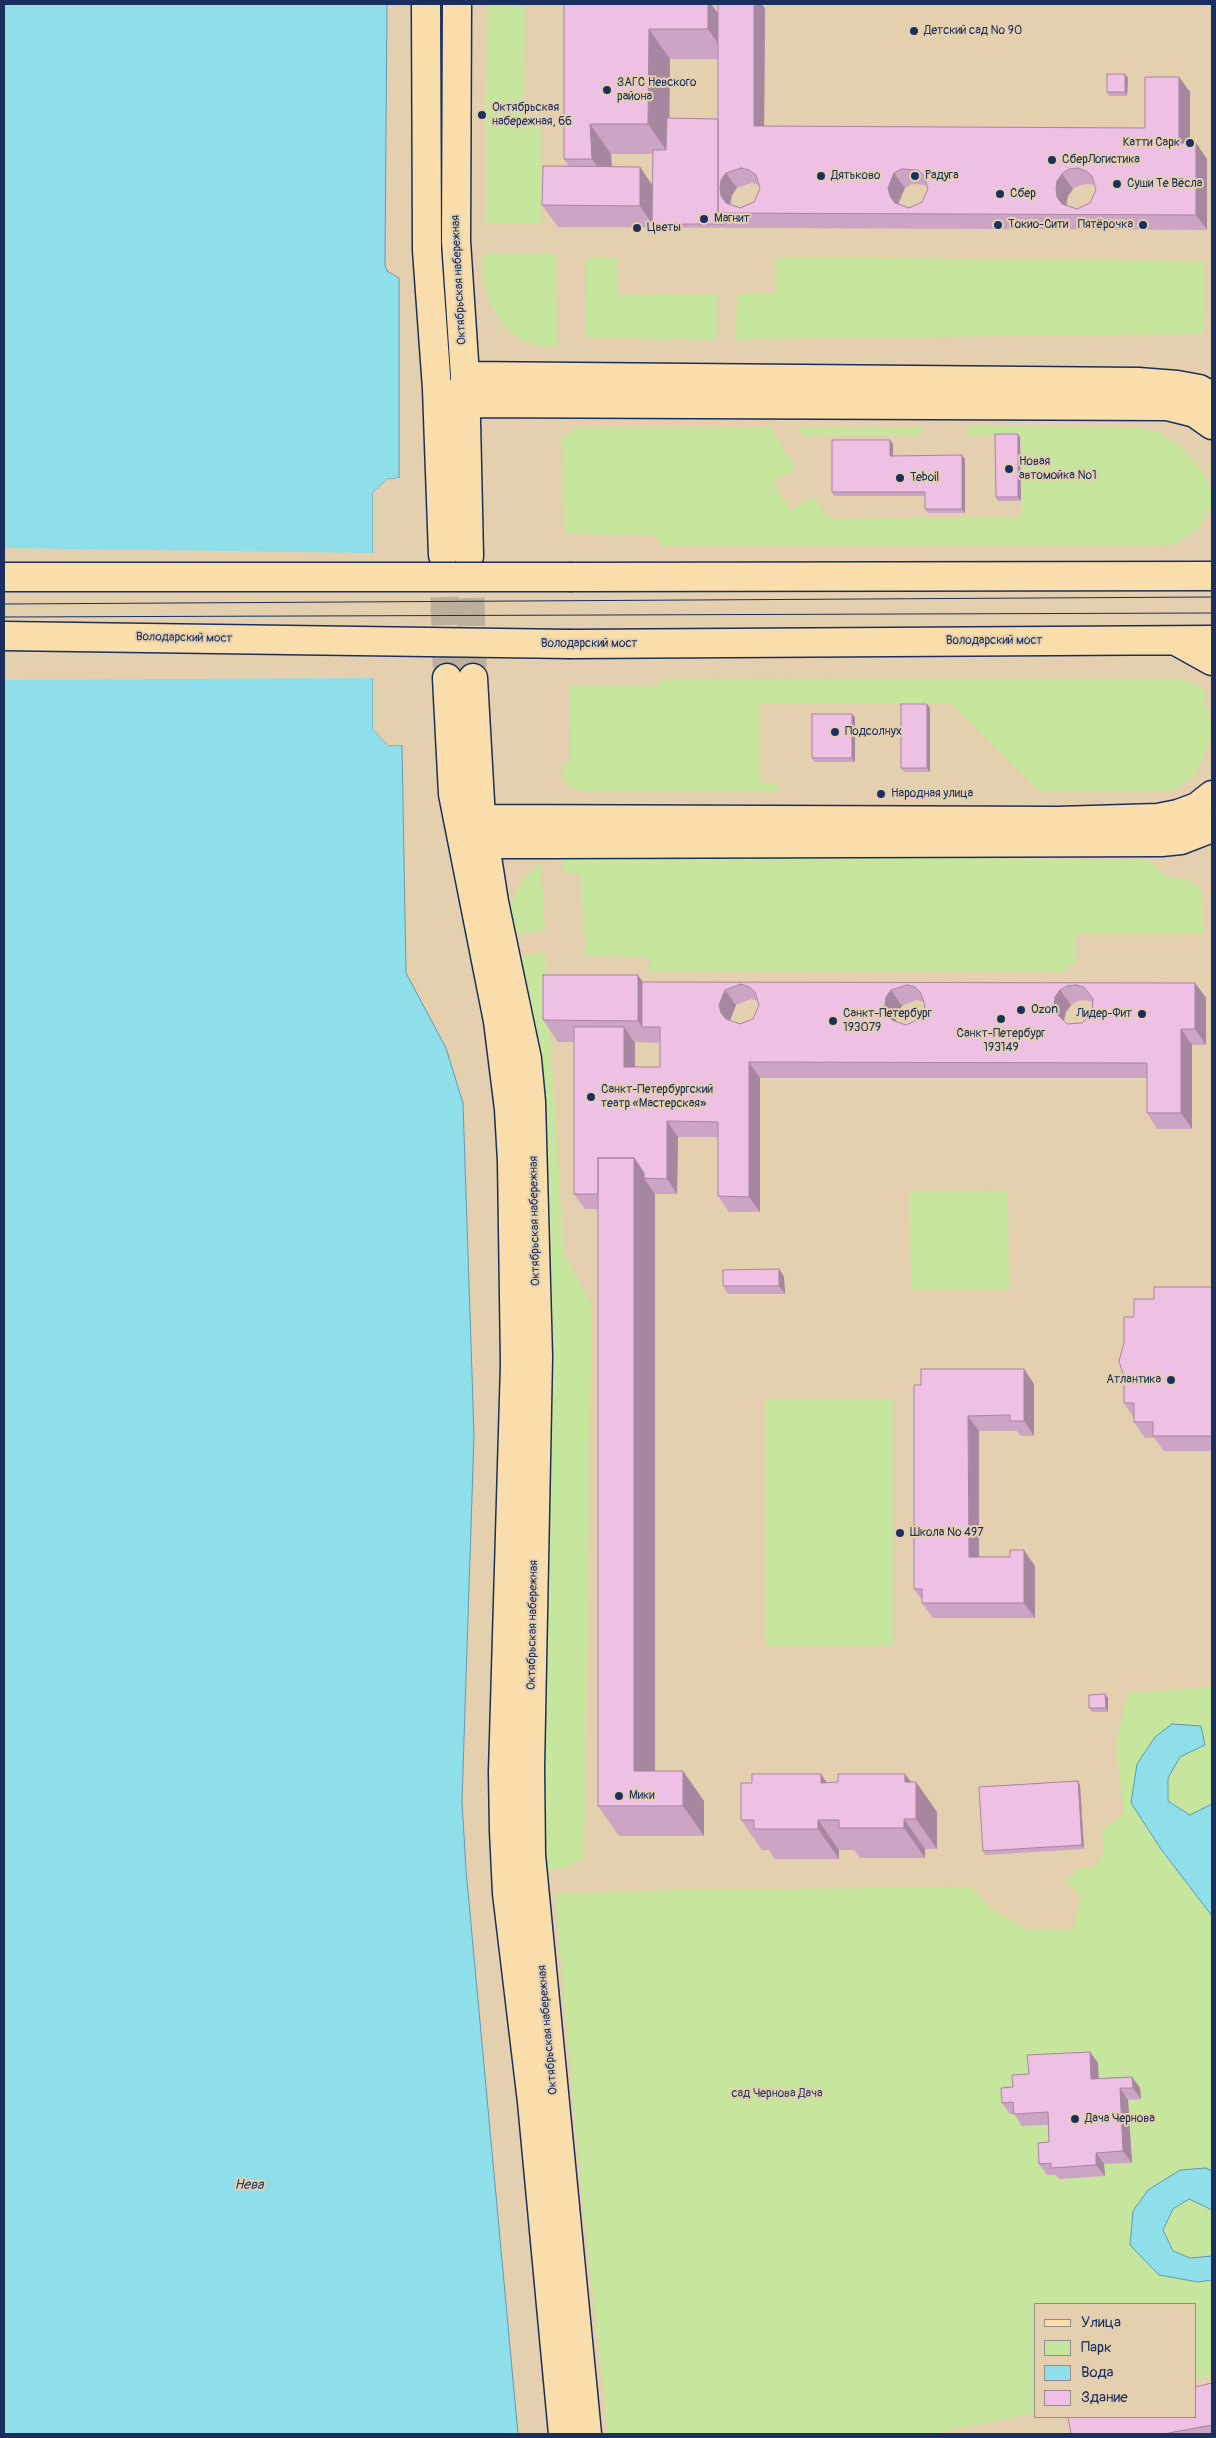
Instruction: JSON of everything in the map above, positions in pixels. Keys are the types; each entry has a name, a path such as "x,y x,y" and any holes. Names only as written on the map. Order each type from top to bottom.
{"main road":[{"path":"426,4 427,250 438,390 443,555"},
{"name":"Октябрьская набережная","path":"457,4 456,241 465,376 469,556"},
{"path":"465,376 1138,382 1200,389 1212,396"},
{"path":"438,390 465,403 1167,406 1195,414 1212,425"},
{"path":"1172,577 1212,556"},
{"path":"4,577 1212,576"},
{"name":"Володарский мост","path":"4,636 572,644 1174,640"},
{"path":"1174,640 1212,640"},
{"path":"1174,640 1212,661"},
{"name":"Октябрьская набережная","path":"460,678 453,794 475,833 494,902 526,1059 531,1102 538,1358 530,1766 531,1855 587,2434"},
{"path":"475,833 1158,818 1178,814 1197,807 1212,794"},
{"path":"475,833 1161,842 1181,840 1212,828"},
{"name":"Октябрьская набережная","path":"475,833 509,1110 512,1191 515,1364 503,1772 507,1893 532,2102 563,2434"}],"green space":[{"path":"487,4 525,4 524,112 541,130 541,224 485,223"},
{"path":"484,253 556,253 557,347 529,344 512,334 499,320 490,303 484,284"},
{"path":"617,257 617,295 717,294 717,339 585,338 586,262 588,258"},
{"path":"775,257 1200,261 1203,263 1204,334 736,339 737,294 775,294"},
{"path":"969,426 1140,427 1161,433 1179,445 1197,464 1208,480 1212,492 1211,507 1197,530 1175,544 1162,545 661,545 654,535 565,534 563,446 559,446 567,434 576,428 585,427 770,428 796,468 773,483 791,511 813,497 826,515 838,519 1021,517 1022,436 969,436 967,431"},
{"path":"795,427 924,427 918,436 805,436"},
{"path":"660,679 1183,680 1200,686 1207,695 1203,700 1210,714 1212,731 1203,759 1195,775 1184,784 1171,790 1158,792 1039,791 951,704 760,704 759,782 778,784 778,791 586,792 570,786 564,781 563,764 570,764 569,686 659,686"},
{"path":"577,854 1148,860 1166,876 1182,878 1196,884 1201,891 1203,933 1075,933 1075,965 1065,965 1065,972 650,971 650,957 586,956 580,874 563,874 562,856"},
{"path":"541,863 545,930 512,935 510,912 514,895 522,881"},
{"path":"545,952 564,1255 592,1305 584,1859 564,1868 542,1871 517,957"},
{"path":"1008,1191 1009,1289 911,1290 910,1192"},
{"path":"765,1400 893,1400 893,1645 765,1645"},
{"name":"сад Чернова Дача","path":"1212,1687 1212,1804 1190,1815 1168,1801 1168,1778 1201,1726 1131,1803 1161,1849 1212,1916 1212,2171 1206,2168 1133,2211 1198,2282 1212,2280 1212,2376 1196,2380 1196,2303 1034,2303 1034,2413 933,2434 608,2434 580,2177 555,1894 676,1890 972,1887 989,1907 1027,1930 1074,1929 1081,1894 1065,1882 1081,1867 1094,1867 1104,1853 1102,1830 1124,1814 1116,1746 1128,1693"},
{"path":"1190,2199 1212,2210 1212,2256 1190,2258 1173,2251 1163,2230 1173,2209"}],"water":[{"name":"Нева","path":"4,4 387,4 385,265 387,271 399,278 399,478 388,479 373,492 373,729 388,745 402,745 406,973 446,1048 463,1103 474,1435 462,1801 466,1870 518,2434 4,2434"},
{"path":"1172,1724 1201,1726 1205,1745 1180,1757 1168,1778 1168,1801 1190,1815 1212,1804 1212,1916 1161,1849 1131,1803 1137,1764 1155,1737"},
{"path":"1206,2168 1212,2171 1212,2210 1189,2199 1173,2209 1163,2230 1173,2251 1190,2258 1212,2256 1212,2280 1198,2282 1159,2275 1130,2245 1133,2211 1148,2190 1180,2170"}],"pier":[{"path":"399,478 399,481 389,481 376,493 376,728 389,742 402,742 402,745 388,745 373,729 373,678 4,680 4,548 373,553 373,492 388,479"}],"building":[{"path":"564,4 708,4 708,29 649,29 648,124 590,124 592,159 564,159"},
{"path":"718,4 754,4 754,126 1145,128 1145,77 1179,77 1179,143 1196,143 1196,215 718,213","holes":["741,168 749,170 756,175 760,189 754,202 740,208 726,203 721,196 720,188 721,180 726,173","1078,168 1086,171 1092,176 1096,190 1090,203 1077,209 1062,204 1057,197 1057,181 1069,169","902,169 918,170 924,176 928,189 922,202 909,208 895,203 890,196 888,188 894,173"]},
{"path":"1107,74 1125,74 1125,92 1107,92"},
{"path":"667,118 718,119 718,213 726,224 652,224 653,150 666,150"},
{"path":"543,166 640,167 640,206 542,205"},
{"name":"Новая автомойка №1","path":"995,434 1018,434 1018,497 996,497"},
{"name":"Teboil","path":"832,440 890,440 890,456 962,455 962,509 925,509 925,492 832,492"},
{"path":"901,704 927,704 927,768 901,768"},
{"path":"812,714 852,714 852,758 812,758"},
{"path":"543,975 638,975 638,1021 543,1020"},
{"path":"642,982 1195,983 1195,1029 1181,1029 1181,1113 1147,1113 1147,1063 749,1062 749,1197 718,1196 718,1122 667,1121 667,1179 644,1178 644,1173 634,1158 598,1158 598,1194 574,1194 574,1027 624,1027 624,1067 660,1067 660,1027 642,1027","holes":["741,984 755,992 759,1005 753,1019 740,1024 726,1019 721,1013 719,1005 725,990","907,985 915,987 921,993 925,1006 919,1019 906,1025 892,1020 887,1014 885,1005 886,997 891,990","1076,985 1084,987 1093,999 1092,1013 1082,1023 1067,1024 1056,1013 1055,997 1060,990 1067,986"]},
{"path":"598,1158 634,1158 634,1771 683,1771 683,1806 598,1806"},
{"path":"779,1269 779,1286 723,1286 723,1270"},
{"name":"Атлантика","path":"1154,1287 1212,1287 1212,1436 1153,1436 1153,1422 1134,1422 1134,1403 1124,1403 1124,1377 1119,1361 1124,1343 1124,1317 1134,1317 1134,1299 1154,1299"},
{"path":"921,1369 1024,1369 1024,1421 1010,1421 1010,1415 968,1416 969,1557 1010,1557 1010,1550 1024,1550 1024,1603 922,1603 922,1589 914,1589 914,1385 921,1385"},
{"path":"1105,1694 1106,1708 1089,1708 1089,1695"},
{"path":"752,1774 821,1774 821,1783 838,1782 838,1774 905,1774 905,1782 916,1782 916,1819 904,1819 904,1828 839,1828 839,1820 818,1820 818,1829 754,1829 754,1820 741,1820 741,1783 752,1783"},
{"path":"1078,1781 1082,1845 983,1851 979,1787"},
{"name":"Дача Чернова","path":"1090,2052 1091,2079 1132,2077 1133,2088 1120,2088 1123,2151 1096,2153 1096,2165 1051,2168 1051,2163 1039,2164 1038,2143 1049,2142 1048,2112 1014,2114 1013,2102 1002,2103 1001,2088 1013,2087 1012,2075 1029,2074 1027,2055"},
{"path":"1212,2383 1212,2425 1163,2434 1071,2434 1068,2418 1196,2418 1196,2387"}],"tunnel":[{"path":"443,555 447,678"},
{"path":"469,556 473,678"}],"tram line":[{"path":"4,604 1212,597"},
{"path":"4,617 1212,613"}],"place":[{"name":"Детский сад № 90","path":"914,31"},
{"name":"ЗАГС Невского района","path":"607,90"},
{"name":"Октябрьская набережная, 66","path":"482,115"},
{"name":"Катти Сарк","path":"1190,143"},
{"name":"СберЛогистика","path":"1052,160"},
{"name":"Дятьково","path":"821,176"},
{"name":"Радуга","path":"915,176"},
{"name":"Суши Те Вёсла","path":"1117,184"},
{"name":"Сбер","path":"1000,194"},
{"name":"Магнит","path":"704,219"},
{"name":"Токио-Сити","path":"998,225"},
{"name":"Пятёрочка","path":"1143,225"},
{"name":"Цветы","path":"637,228"},
{"name":"Новая автомойка №1","path":"1009,469"},
{"name":"Teboil","path":"900,478"},
{"name":"Подсолнух","path":"835,732"},
{"name":"Народная улица","path":"881,794"},
{"name":"Ozon","path":"1021,1010"},
{"name":"Лидер-Фит","path":"1142,1014"},
{"name":"Санкт-Петербург 193149","path":"1001,1019"},
{"name":"Санкт-Петербург 193079","path":"833,1021"},
{"name":"Санкт-Петербургский театр «Мастерская»","path":"591,1097"},
{"name":"Атлантика","path":"1171,1380"},
{"name":"Школа № 497","path":"900,1533"},
{"name":"Мики","path":"619,1796"},
{"name":"Дача Чернова","path":"1075,2119"}]}
